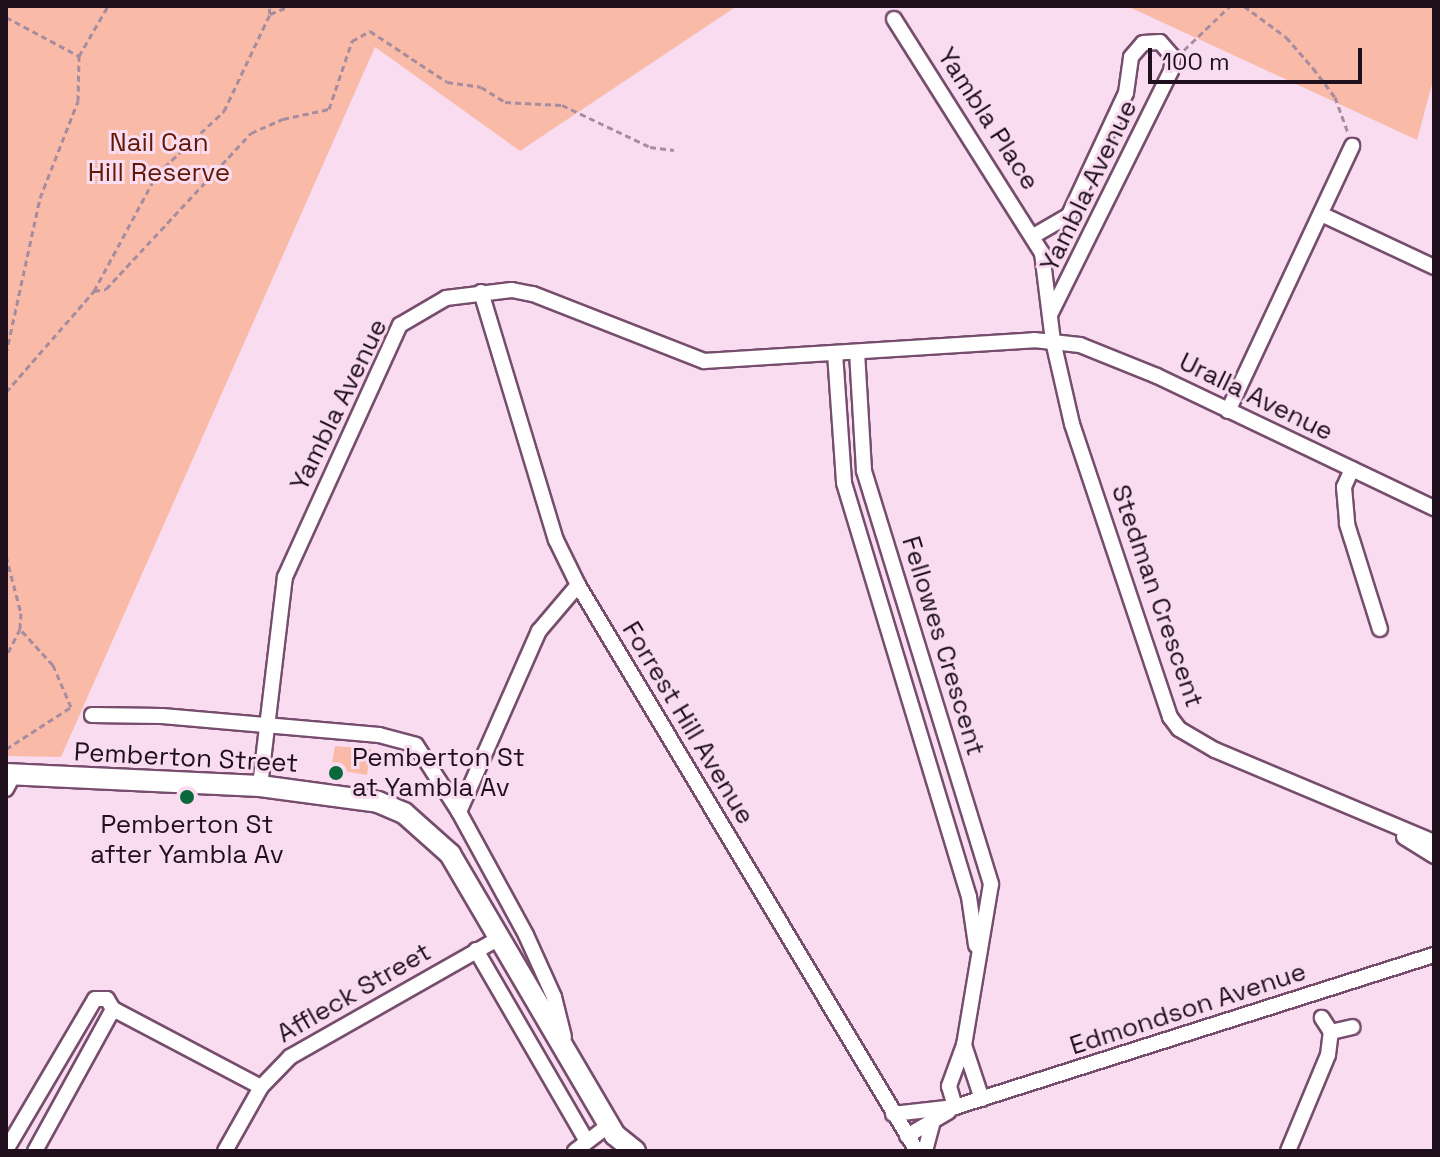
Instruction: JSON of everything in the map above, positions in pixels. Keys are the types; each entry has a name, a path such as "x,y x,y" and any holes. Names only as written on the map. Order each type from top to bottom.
{"main road":[{"name":"Pemberton Street","path":"9,779 260,786 378,802 415,820 450,854 501,937 613,1137 635,1151"}],"street":[{"name":"Yambla Place","path":"894,19 1035,235 1046,271 1053,341"},
{"name":"Yambla Avenue","path":"1035,235 1069,215 1126,93 1137,47 1155,40 1173,57 1171,71 1050,315"},
{"path":"1228,411 1352,146"},
{"path":"1321,214 1434,267"},
{"name":"Yambla Avenue","path":"260,786 285,577 395,336 411,315 425,307 481,292 533,294 704,361 1053,341"},
{"name":"Forrest Hill Avenue","path":"481,292 556,540 578,585 917,1151"},
{"name":"Uralla Avenue","path":"1053,341 1113,356 1434,508"},
{"name":"Stedman Crescent","path":"1053,341 1072,424 1170,717 1195,740 1394,829 1434,842"},
{"name":"Fellowes Crescent","path":"857,352 864,471 991,884 990,910 976,950 964,1045 949,1086 955,1107"},
{"name":"Fellowes Crescent","path":"835,353 844,483 969,897 976,950"},
{"path":"1352,469 1344,487 1347,524 1380,629"},
{"path":"459,812 539,631 578,585"},
{"name":"Pemberton Street","path":"92,715 267,726 410,742 428,759 459,812 543,970 567,1052"},
{"name":"Stedman Crescent","path":"1394,829 1434,856"},
{"name":"Affleck Street","path":"225,1151 261,1087 298,1052 501,937"},
{"path":"476,950 585,1138"},
{"name":"Edmondson Avenue","path":"893,1114 955,1107 1434,955"},
{"path":"6,1150 85,1010 101,997 113,1009 261,1087"},
{"path":"35,1151 113,1009"},
{"path":"1288,1151 1320,1079 1331,1032 1322,1018"},
{"path":"1331,1032 1352,1027"},
{"name":"Fellowes Crescent","path":"964,1045 982,1099"},
{"name":"Edmondson Avenue","path":"907,1136 955,1107"},
{"path":"925,1151 933,1121"},
{"path":"585,1138 613,1137"},
{"path":"575,1151 585,1138"}],"path":[{"path":"6,354 40,198 78,101 79,56 108,6"},
{"path":"7,389 94,291 148,186 224,111 270,14 269,6"},
{"path":"270,14 290,6"},
{"path":"1173,57 1210,31 1230,6"},
{"path":"1244,6 1286,37 1313,68 1335,97 1352,146"},
{"path":"6,17 79,56"},
{"path":"94,291 106,289 251,133 329,109 352,41 370,31 447,82 481,87 505,102 562,105 650,147 674,150"},
{"path":"6,556 15,580 20,629 6,657"},
{"path":"6,749 71,707 53,665 20,629"}],"green space":[{"name":"Nail Can Hill Reserve","path":"6,6 737,6 520,151 375,47 61,757 6,756"},
{"path":"1127,6 1434,6 1434,77 1417,140"},
{"path":"335,746 371,749 367,775 331,769"}],"place":[{"name":"Pemberton St at Yambla Av","path":"336,773"},
{"name":"Pemberton St after Yambla Av","path":"187,797"}]}
